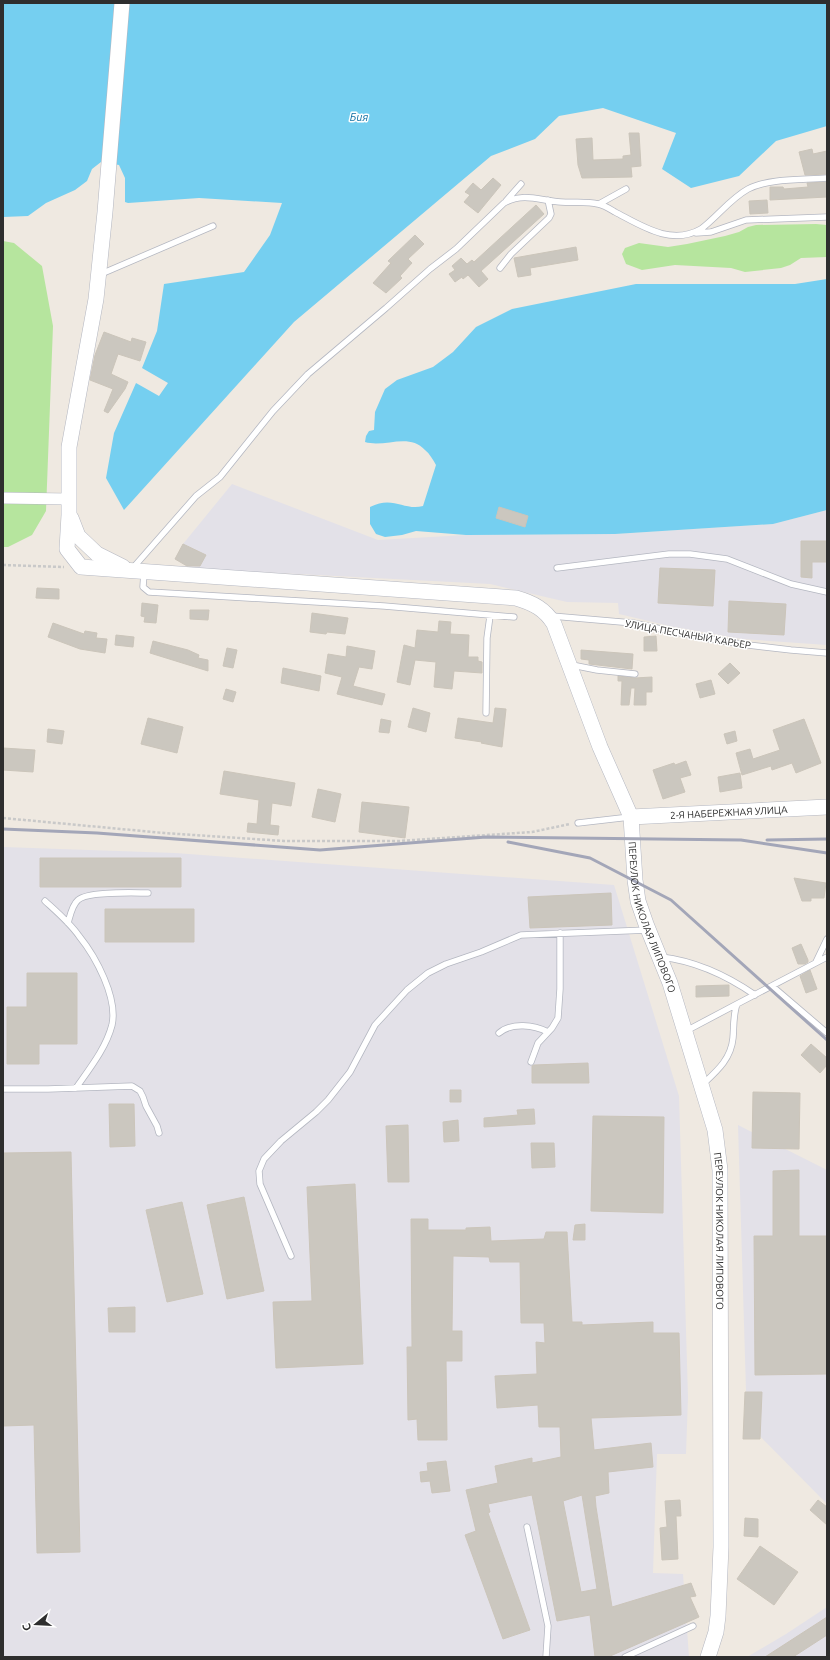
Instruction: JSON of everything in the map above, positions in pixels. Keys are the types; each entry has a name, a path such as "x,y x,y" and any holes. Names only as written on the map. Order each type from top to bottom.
{"street":[{"path":"122,3 99,274 96,299 69,447 69,515 67,549 81,567 516,598 540,607 549,616 556,629 600,747 631,817"},
{"path":"3,498 69,499"},
{"path":"69,515 78,536 97,554 137,571"},
{"name":"2-Я НАБЕРЕЖНАЯ УЛИЦА","path":"631,817 827,807"},
{"name":"ПЕРЕУЛОК НИКОЛАЯ ЛИПОВОГО","path":"631,817 635,880 638,901 648,930 660,957 701,1085 714,1130 720,1170 721,1547 718,1616 716,1632 708,1657"}],"lane":[{"path":"695,232 707,225 736,197 750,188 772,182 827,178"},
{"path":"514,617 384,606 149,592 144,587 137,571 196,496 220,477 272,411 308,374 430,269 456,250 504,203 521,184"},
{"path":"599,204 626,189"},
{"path":"504,203 514,198 524,196 559,202 599,204 660,234 672,236 695,232 712,232 746,220 827,217"},
{"path":"500,268 511,254 549,218 551,214 548,200"},
{"path":"99,274 213,226"},
{"path":"557,568 669,554 690,554 727,559 791,584 827,592"},
{"path":"486,713 487,638 490,616"},
{"name":"УЛИЦА ПЕСЧАНЫЙ КАРЬЕР","path":"549,616 632,624 741,644 827,653"},
{"path":"569,665 635,674"},
{"path":"578,823 631,817"},
{"path":"68,923 77,900 83,897 114,893 148,893"},
{"path":"45,901 79,936 100,969 110,994 113,1008 112,1023 107,1039 94,1063 76,1088"},
{"path":"291,1256 260,1184 259,1177 264,1159 281,1141 316,1112 339,1088 350,1072 375,1025 407,990 436,968 481,952 514,937 530,934 648,930"},
{"path":"531,1062 538,1043 558,1018 560,989 560,933"},
{"path":"816,962 827,939"},
{"path":"660,957 680,960 713,971 737,982 755,995"},
{"path":"684,1032 827,957"},
{"path":"772,986 827,1033"},
{"path":"701,1085 718,1070 728,1056 732,1047 734,1011 737,1004"},
{"path":"499,1033 511,1027 521,1026 540,1028 548,1032"},
{"path":"3,1089 132,1086 136,1088 143,1096 146,1106 157,1126 159,1134"},
{"path":"527,1527 548,1626 546,1657"},
{"path":"625,1657 694,1626"}],"path":[{"path":"3,565 81,567"},
{"path":"3,818 164,833 292,841 399,841 532,832 578,823"}],"shaded area":[{"path":"232,484 378,540 466,535 615,534 773,524 827,510 827,645 742,639 674,627 619,614 618,603 567,602 490,584 259,572 197,571 175,559 183,544"},
{"path":"3,847 175,853 614,885 679,1096 688,1397 686,1454 657,1454 653,1573 683,1574 689,1657 3,1657"},
{"path":"738,1125 827,1170 827,1504 747,1423"},
{"path":"827,1607 827,1657 747,1657 786,1634"}],"green space":[{"path":"756,225 827,225 827,257 801,258 790,265 781,268 745,272 731,268 675,265 642,270 626,264 622,254 625,248 639,243 668,247 725,236"},
{"path":"3,241 14,243 42,266 53,326 46,511 32,535 8,547 3,547"}],"water":[{"name":"Бия","path":"3,3 827,3 827,126 776,141 739,176 691,188 662,169 676,133 603,108 559,116 535,139 491,156 294,322 124,510 106,478 114,433 136,383 159,396 168,383 142,368 157,331 164,284 244,272 270,235 282,203 199,198 128,203 125,202 125,178 119,165 101,162 92,169 87,181 75,190 46,203 28,216 3,217"},
{"path":"827,279 827,510 773,524 615,534 466,535 416,531 402,535 385,537 376,534 370,524 370,507 378,504 385,502 410,507 423,506 436,465 427,452 419,445 412,442 365,442 369,431 374,430 375,412 385,389 397,380 433,367 453,352 476,327 512,309 636,284 795,284"}],"building":[{"path":"629,133 639,133 641,166 631,167 632,177 582,178 578,165 576,139 592,138 593,160 623,159 623,156 631,155"},
{"path":"812,149 813,154 827,151 827,174 805,175 799,152"},
{"path":"493,178 501,185 478,213 464,202 470,195 465,192 473,183 481,190"},
{"path":"827,182 827,197 770,200 770,187 783,187 784,189 808,187 807,183"},
{"path":"767,200 768,213 750,214 749,201"},
{"path":"536,205 544,214 481,271 488,279 479,287 468,275 455,282 449,274 455,270 452,266 461,258 467,264 472,260 474,262"},
{"path":"415,235 424,244 408,259 412,263 400,276 402,278 386,293 373,283 391,263 388,261"},
{"path":"576,247 578,260 530,268 531,275 518,277 514,258"},
{"path":"104,332 131,342 132,338 146,342 140,361 118,354 111,374 128,382 125,389 108,413 104,411 113,389 90,380 95,355"},
{"path":"499,507 528,516 525,527 496,518"},
{"path":"801,541 827,541 827,562 812,562 812,578 801,577"},
{"path":"183,544 206,555 200,566 187,566 175,559"},
{"path":"660,568 715,570 713,606 658,603"},
{"path":"37,588 59,589 59,599 36,598"},
{"path":"729,601 786,604 784,635 728,632"},
{"path":"142,603 158,605 156,623 144,622 145,617 141,616"},
{"path":"190,610 209,610 208,620 190,619"},
{"path":"312,613 348,618 345,634 310,632"},
{"path":"439,621 451,622 450,634 469,635 468,657 478,657 478,661 482,662 482,673 454,671 452,689 434,687 436,662 415,660 410,685 397,682 404,645 415,648 417,630 438,632"},
{"path":"53,623 84,634 85,631 97,633 96,638 107,639 105,653 80,649 48,637"},
{"path":"116,635 134,637 133,647 115,645"},
{"path":"656,636 657,651 644,651 644,637"},
{"path":"153,641 188,650 199,655 198,658 208,660 208,671 150,653"},
{"path":"347,646 375,651 372,669 359,667 353,686 385,694 382,705 337,694 342,677 325,673 328,654 346,657"},
{"path":"227,648 237,650 233,668 223,666"},
{"path":"581,650 633,654 632,669 589,664 589,660 581,659"},
{"path":"730,663 740,673 728,684 718,674"},
{"path":"283,668 321,676 319,691 281,683"},
{"path":"618,676 635,678 652,677 652,692 646,692 646,705 634,705 635,688 631,688 629,705 621,705 622,681 618,681"},
{"path":"711,680 715,694 700,698 696,684"},
{"path":"226,689 236,692 233,702 223,699"},
{"path":"413,708 430,713 426,732 408,727"},
{"path":"495,708 506,709 502,747 455,738 458,718 493,723"},
{"path":"148,718 183,727 177,753 141,744"},
{"path":"381,719 391,721 389,733 379,732"},
{"path":"804,719 821,763 796,773 792,763 772,770 771,766 742,775 736,753 750,749 753,759 780,750 773,730"},
{"path":"48,729 64,731 62,744 47,742"},
{"path":"735,731 737,741 727,744 724,734"},
{"path":"3,748 35,750 33,772 3,770"},
{"path":"686,761 691,775 680,778 685,792 663,799 653,770 674,763 675,765"},
{"path":"224,771 295,783 291,806 272,803 270,825 279,826 278,835 247,832 248,823 257,824 259,800 220,794"},
{"path":"740,773 742,788 720,792 718,777"},
{"path":"318,789 341,794 335,822 312,817"},
{"path":"362,802 409,807 405,838 359,832"},
{"path":"40,858 181,858 181,887 40,887"},
{"path":"794,878 826,883 824,898 811,898 811,901 802,901"},
{"path":"611,893 612,925 530,928 528,897"},
{"path":"105,909 194,909 194,942 105,942"},
{"path":"801,944 808,960 805,964 798,964 792,948"},
{"path":"810,970 817,989 806,993 800,976"},
{"path":"27,973 77,973 77,1044 39,1044 39,1064 7,1064 7,1007 27,1007"},
{"path":"729,985 729,996 696,997 696,986"},
{"path":"811,1044 827,1058 827,1065 820,1073 801,1055"},
{"path":"588,1063 589,1083 532,1083 532,1066 534,1065"},
{"path":"450,1090 461,1090 461,1102 450,1102"},
{"path":"753,1092 800,1093 799,1149 752,1148"},
{"path":"109,1104 134,1104 135,1146 110,1147"},
{"path":"534,1109 535,1124 484,1127 484,1118 518,1115 517,1110"},
{"path":"593,1116 664,1117 663,1213 591,1211"},
{"path":"458,1120 459,1141 444,1142 443,1122"},
{"path":"408,1125 409,1182 388,1182 386,1126"},
{"path":"531,1143 554,1143 555,1167 532,1168"},
{"path":"71,1152 80,1552 37,1553 34,1425 3,1426 3,1153"},
{"path":"799,1170 799,1236 827,1236 827,1374 755,1375 754,1236 773,1236 773,1171"},
{"path":"355,1184 363,1364 276,1368 273,1302 312,1301 307,1187"},
{"path":"244,1197 264,1291 227,1299 207,1205"},
{"path":"182,1202 203,1294 167,1302 146,1210"},
{"path":"411,1219 428,1219 428,1230 466,1230 466,1228 490,1227 491,1241 544,1239 546,1232 567,1232 572,1322 582,1322 582,1325 653,1322 653,1333 679,1333 681,1415 591,1418 594,1450 651,1443 653,1467 608,1472 609,1493 595,1496 612,1607 691,1583 696,1596 690,1597 699,1617 608,1657 595,1657 590,1615 557,1621 532,1495 488,1504 490,1512 488,1513 530,1630 503,1639 465,1535 476,1531 466,1490 498,1483 495,1466 532,1458 532,1463 561,1457 560,1427 539,1427 538,1405 497,1408 495,1376 537,1374 536,1342 545,1343 544,1323 521,1323 520,1262 490,1262 489,1257 453,1256 452,1331 462,1331 462,1361 446,1361 447,1440 418,1440 417,1419 408,1420 407,1347 412,1347","holes":["582,1495 597,1589 581,1592 563,1501"]},
{"path":"585,1224 585,1240 573,1240 575,1225"},
{"path":"135,1307 135,1332 109,1332 108,1308"},
{"path":"745,1392 762,1392 760,1439 743,1439"},
{"path":"446,1461 450,1491 432,1493 430,1481 421,1482 420,1472 428,1471 427,1463"},
{"path":"680,1500 681,1516 676,1516 678,1559 662,1560 660,1528 667,1527 665,1501"},
{"path":"818,1500 827,1507 827,1525 810,1510"},
{"path":"745,1518 758,1519 758,1537 744,1536"},
{"path":"760,1546 798,1572 774,1605 737,1579"},
{"path":"827,1617 827,1635 793,1657 765,1657"}],"railway":[{"path":"3,829 97,833 320,850 486,837 741,840 827,853"},
{"path":"767,840 827,839"},
{"path":"508,842 590,858 671,900 827,1040"}]}
